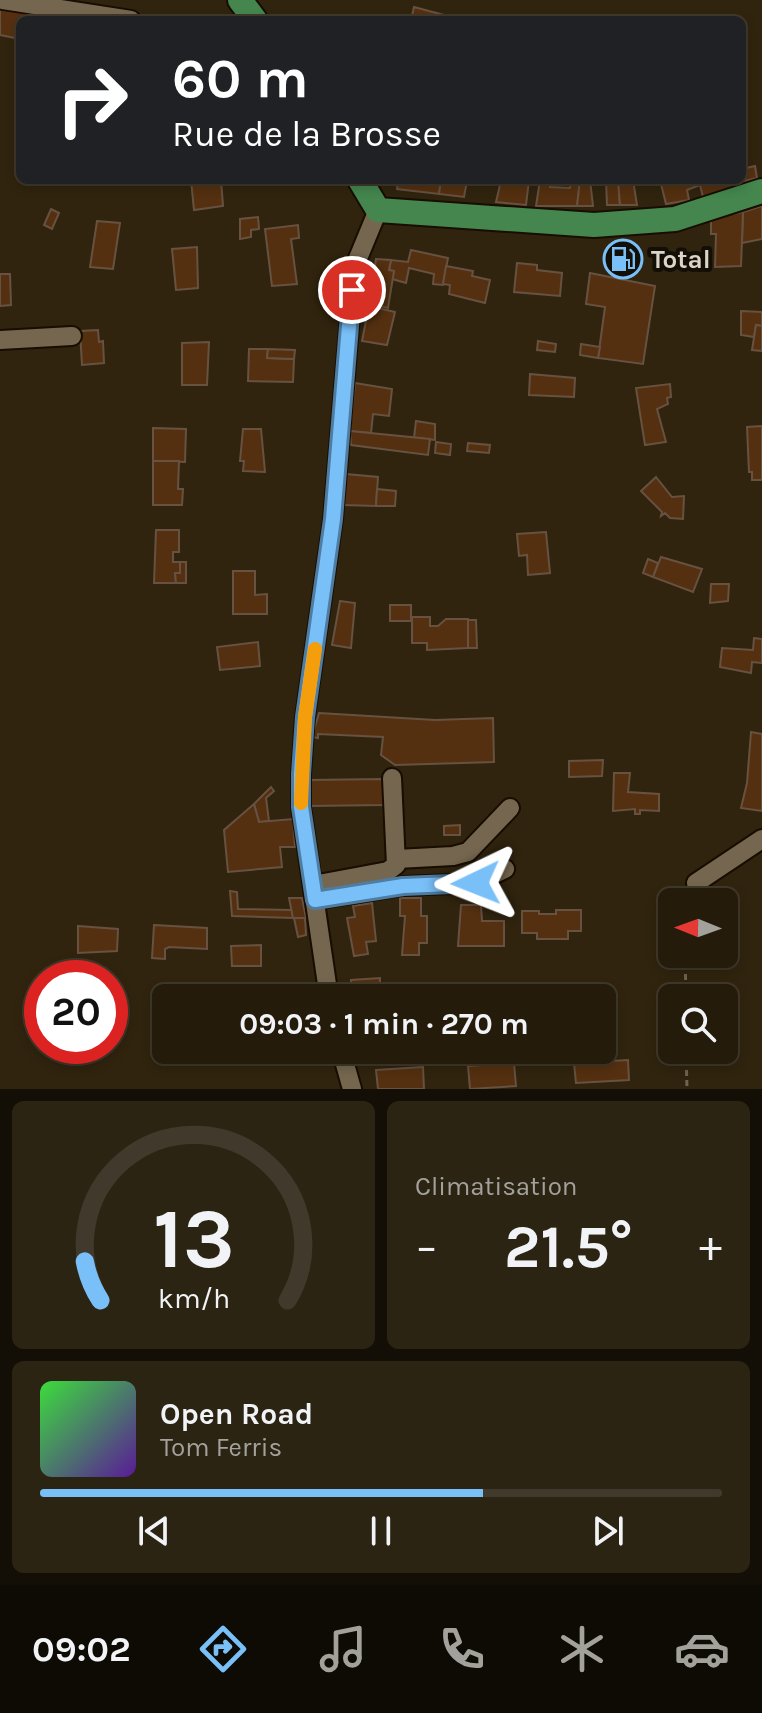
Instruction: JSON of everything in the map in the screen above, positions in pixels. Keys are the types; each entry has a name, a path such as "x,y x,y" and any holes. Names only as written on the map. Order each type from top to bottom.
{"main road":[{"path":"362,184 378,210 594,225 675,219 762,191"}],"street":[{"path":"3,0 105,16"},
{"path":"327,984 301,807 305,717 333,519 354,268 378,210"},
{"path":"0,340 72,336"},
{"path":"314,892 388,871 396,865 392,778"},
{"path":"397,859 453,856 468,852 510,808"},
{"path":"696,883 762,839"},
{"path":"314,892 476,883 505,869"},
{"path":"345,1064 352,1089"}],"path":[{"path":"686,1064 687,1089"}],"building":[{"path":"0,7 42,16 16,16 16,38 0,35"},
{"path":"414,7 448,16 412,16"},
{"path":"755,166 757,178 746,181 746,168"},
{"path":"191,184 221,184 223,206 194,210"},
{"path":"398,184 440,184 439,194 397,189"},
{"path":"440,184 466,184 464,197 439,194"},
{"path":"529,184 526,205 496,202 500,185"},
{"path":"539,184 570,188 570,184 580,184 577,206 536,206"},
{"path":"580,184 590,184 593,206 577,206"},
{"path":"606,184 618,184 620,205 607,205"},
{"path":"618,184 634,184 637,205 620,205"},
{"path":"661,184 746,184 747,188 703,197 700,185 687,190 689,200 666,204"},
{"path":"762,206 762,239 742,243 743,212"},
{"path":"51,209 59,213 52,229 44,225"},
{"path":"743,212 741,266 715,267 716,234 711,234 711,218"},
{"path":"258,217 259,229 251,230 251,237 240,239 240,219"},
{"path":"97,221 120,223 113,269 90,267"},
{"path":"298,225 299,238 291,239 297,284 272,286 265,229"},
{"path":"197,247 198,288 176,290 172,249"},
{"name":"Total","path":"613,247 636,250 634,271 611,269"},
{"path":"411,250 448,258 443,285 433,284 434,274 409,268 406,283 392,279 394,271 389,270 391,260 408,262"},
{"path":"376,259 391,260 389,270 394,271 388,308 369,303"},
{"path":"517,263 537,265 537,270 562,273 560,296 514,292"},
{"path":"446,266 473,271 472,276 490,280 485,303 449,294 450,285 443,284"},
{"path":"590,273 655,286 643,364 598,358 605,307 586,304"},
{"path":"0,274 10,274 11,305 0,306"},
{"path":"369,306 395,312 387,345 362,341"},
{"path":"741,311 762,312 762,326 756,325 754,337 741,335"},
{"path":"756,325 762,326 762,351 752,350"},
{"path":"98,330 99,342 103,341 104,363 82,365 80,331"},
{"path":"538,341 556,344 555,352 537,350"},
{"path":"209,342 207,385 182,385 182,343"},
{"path":"581,344 600,347 598,358 580,355"},
{"path":"249,349 268,349 267,358 294,359 293,382 248,381"},
{"path":"268,349 295,350 294,359 267,358"},
{"path":"530,374 575,378 574,397 529,395"},
{"path":"355,383 392,389 389,416 373,414 371,433 350,431"},
{"path":"670,384 668,404 657,409 666,442 645,445 636,388"},
{"path":"416,421 435,424 435,440 414,438"},
{"path":"762,426 762,480 752,480 747,427"},
{"path":"153,428 186,429 185,462 153,461"},
{"path":"243,429 261,429 265,472 243,471 244,461 240,461"},
{"path":"350,431 430,439 428,455 351,445"},
{"path":"436,442 451,444 450,455 435,453"},
{"path":"468,443 490,445 489,453 467,451"},
{"path":"153,461 179,461 178,489 183,489 182,505 153,505"},
{"path":"346,474 378,477 376,506 344,505"},
{"path":"656,477 672,497 684,496 683,519 670,518 665,513 661,516 662,512 641,491"},
{"path":"377,489 396,491 395,506 376,506"},
{"path":"156,530 179,530 179,552 173,552 173,562 180,562 180,573 175,573 176,583 154,583"},
{"path":"546,532 550,573 528,575 527,555 519,556 517,534"},
{"path":"661,557 702,569 693,592 653,577"},
{"path":"648,559 658,563 653,577 643,573"},
{"path":"180,562 186,562 186,583 176,583 175,573 180,573"},
{"path":"233,571 255,571 255,595 267,594 267,614 233,614"},
{"path":"711,584 729,584 728,601 710,603"},
{"path":"340,601 355,603 351,648 332,645"},
{"path":"390,605 411,605 411,621 390,621"},
{"path":"412,617 430,617 430,626 438,626 446,619 468,619 468,648 427,650 427,643 412,643"},
{"path":"468,620 476,620 477,648 468,648"},
{"path":"754,638 762,639 762,663 752,662 751,673 720,667 722,648 753,650"},
{"path":"258,642 260,666 220,670 217,647"},
{"path":"319,713 435,720 493,718 494,762 395,765 381,755 383,737 318,734 318,738 312,737"},
{"path":"751,732 762,734 762,811 741,808 747,783"},
{"path":"603,760 602,776 569,777 569,761"},
{"path":"614,773 630,773 628,792 659,794 659,811 640,810 640,814 635,814 635,809 613,811"},
{"path":"383,779 384,805 308,806 309,780"},
{"path":"271,787 274,791 266,798 269,821 259,822 254,804"},
{"path":"254,804 259,822 293,819 295,847 280,847 282,867 228,872 224,830"},
{"path":"460,825 460,835 444,835 444,826"},
{"path":"230,891 237,892 238,909 292,910 293,918 232,916"},
{"path":"289,898 302,898 306,918 293,918"},
{"path":"400,898 421,898 421,916 427,916 427,943 419,943 419,955 402,955 405,916 400,916"},
{"path":"372,903 376,941 366,942 368,954 354,956 347,918 355,917 353,906"},
{"path":"461,905 481,905 482,921 504,921 504,946 458,946"},
{"path":"556,910 581,910 581,931 568,931 568,939 537,939 537,933 522,933 522,911 556,914"},
{"path":"294,918 305,918 306,935 298,937"},
{"path":"154,925 207,928 207,949 169,947 165,949 165,959 152,958"},
{"path":"78,926 118,929 117,951 78,953"},
{"path":"261,945 261,966 232,966 231,946"},
{"path":"380,978 380,984 351,984 351,980"},
{"path":"628,1060 629,1080 576,1083 574,1064 616,1064 616,1061"},
{"path":"514,1064 516,1086 470,1089 468,1066"},
{"path":"423,1067 424,1089 378,1089 376,1070"}],"slow traffic":[{"path":"301,803 305,717 315,649"}],"place":[{"name":"Total","path":"623,259"}],"route":[{"path":"352,290 333,519 305,717 301,774 301,807 315,900 403,886 476,883"}]}
